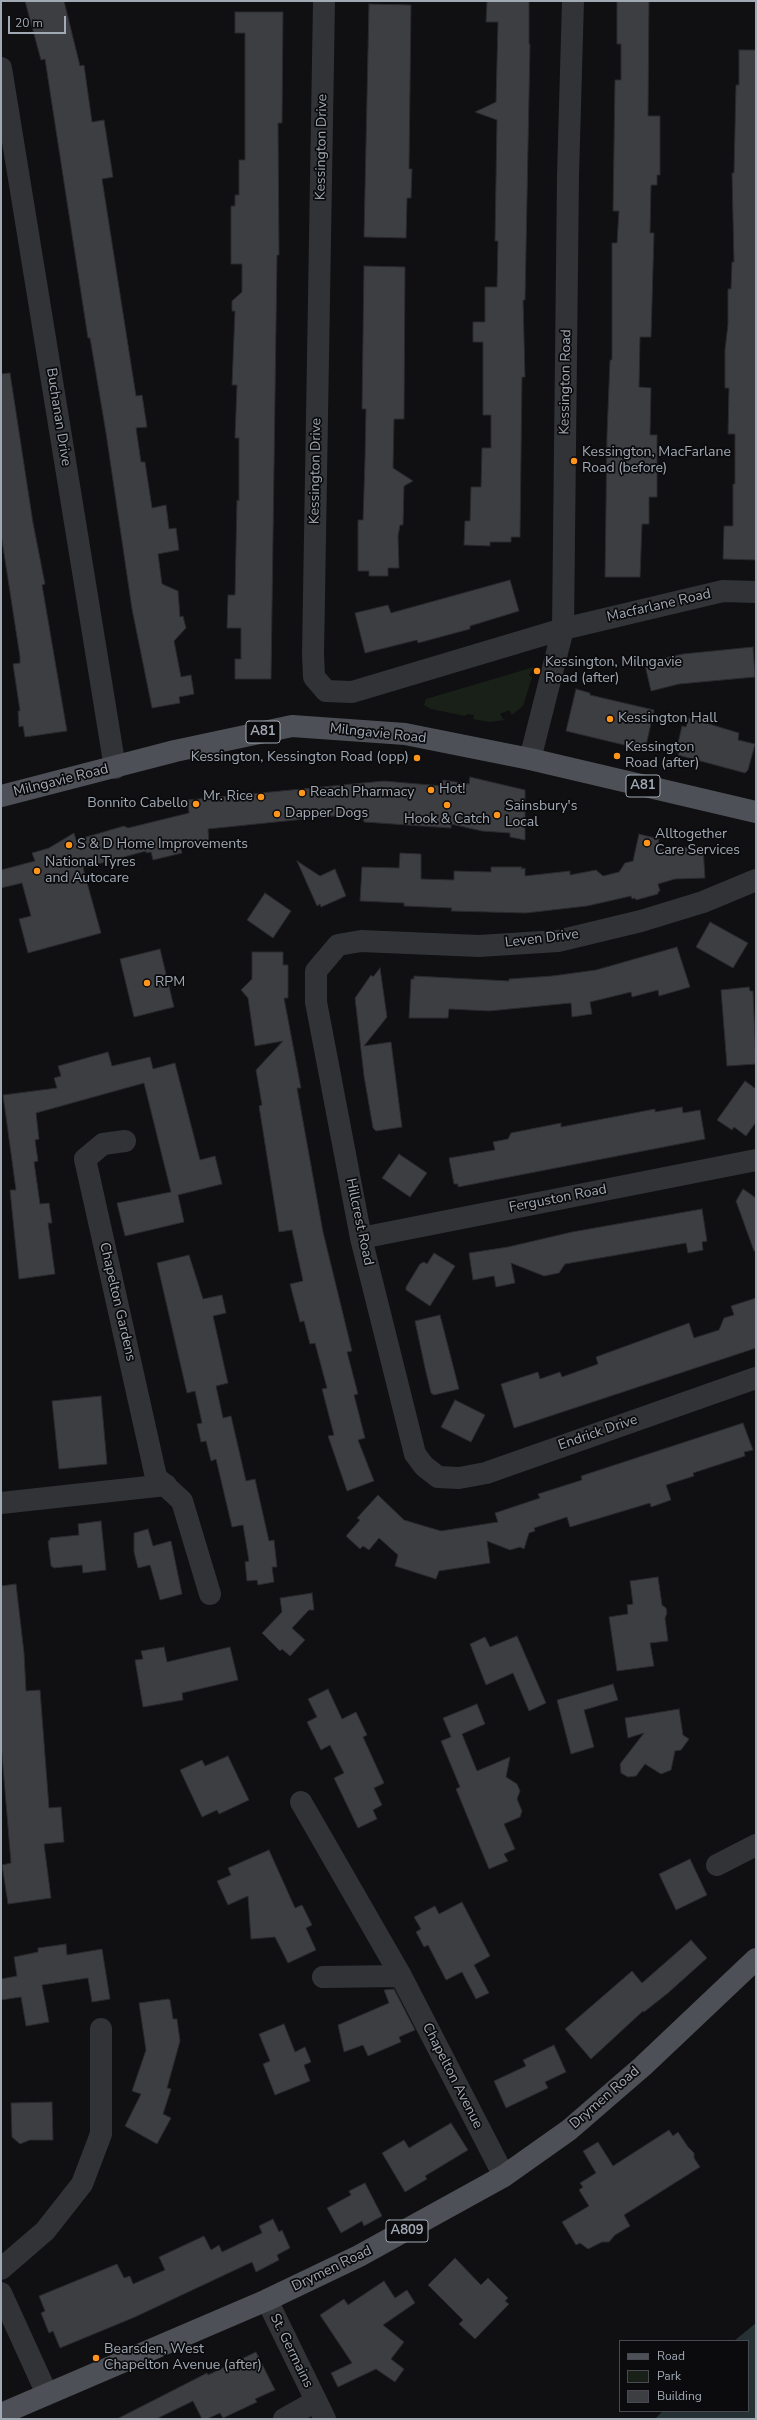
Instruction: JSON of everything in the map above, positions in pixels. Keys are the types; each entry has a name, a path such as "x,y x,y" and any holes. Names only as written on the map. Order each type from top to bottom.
{"main road":[{"name":"Milngavie Road","path":"1,796 175,752 292,726 405,734 530,759 756,812"},
{"name":"Drymen Road","path":"1,2414 267,2300 359,2256 504,2176 569,2130 643,2066 756,1958"}],"street":[{"name":"Kessington Drive","path":"324,1 313,654 314,677 326,691 352,692 563,629"},
{"name":"Kessington Road","path":"530,759 563,629 568,176 573,1"},
{"name":"Buchanan Drive","path":"1,68 115,768"},
{"name":"Macfarlane Road","path":"563,629 723,591 756,592"},
{"name":"Leven Drive","path":"326,958 338,945 360,941 479,946 558,941 641,921 703,902 756,880"},
{"name":"Hillcrest Road","path":"326,958 316,971 316,1002 360,1238 415,1454 424,1466 438,1477"},
{"name":"Chapelton Gardens","path":"125,1141 102,1144 85,1159 156,1477 182,1501 210,1594"},
{"name":"Ferguston Road","path":"360,1238 756,1160"},
{"name":"Endrick Drive","path":"438,1477 459,1478 486,1473 756,1378"},
{"path":"1,1504 166,1485"},
{"name":"Chapelton Avenue","path":"300,1802 401,1976 504,2176"},
{"path":"717,1865 756,1845"},
{"path":"323,1977 401,1976"},
{"path":"1,2269 45,2231 82,2184 101,2134 101,2029"},
{"path":"1,2293 47,2394"},
{"name":"St. Germains","path":"267,2300 320,2410 284,2419"}],"green space":[{"path":"534,667 534,671 531,671 529,676 532,677 523,706 512,715 509,710 500,714 504,720 490,722 473,719 474,715 467,714 465,716 431,709 424,705 426,699"}],"shaded area":[{"path":"756,2323 756,2419 655,2419 662,2412 749,2412 749,2340 735,2340"}],"building":[{"path":"25,1 64,1 80,66 84,65 92,122 104,120 113,177 102,179 136,396 142,395 147,427 136,428 141,462 145,462 152,508 166,505 169,529 176,528 179,550 158,554 162,584 178,591 180,617 183,616 186,628 174,641 181,677 191,675 194,694 179,697 180,703 152,708 132,609 106,433 90,338 88,338 45,59 41,60"},
{"path":"487,1 529,1 530,44 525,300 523,300 525,377 522,377 520,537 511,537 511,542 490,542 490,546 464,545 465,521 470,521 471,487 481,487 482,448 491,448 491,415 483,415 483,342 473,342 473,322 485,322 485,287 497,287 498,241 495,241 497,120 475,112 496,102 498,22 486,22"},
{"path":"617,1 649,1 648,116 660,116 660,175 657,175 657,185 651,185 650,233 654,233 651,337 640,337 639,387 651,388 650,435 657,435 657,497 649,497 649,524 642,524 640,577 605,577 607,435 610,360 612,360 612,243 617,243 619,211 613,211 615,80 621,80 621,44 617,44"},
{"path":"369,4 411,5 409,169 412,169 411,198 407,198 406,238 364,237"},
{"path":"235,12 283,12 282,123 278,123 279,255 277,255 271,679 235,679 235,659 241,659 241,628 227,628 228,595 235,595 237,500 239,501 239,438 235,438 237,385 232,385 235,311 232,311 232,301 242,292 242,264 231,264 231,206 235,206 235,195 239,195 239,160 245,160 245,33 235,33"},
{"path":"739,50 756,50 756,560 723,559 724,526 733,526 733,484 735,484 735,434 728,434 729,388 725,388 725,350 728,324 728,289 731,289 732,262 734,262 732,173 734,173 736,85 739,85"},
{"path":"364,266 405,267 404,419 394,419 393,468 413,481 404,486 403,525 400,525 398,536 399,568 388,568 388,576 369,576 369,571 358,571 358,520 363,520 365,460 366,409 362,409"},
{"path":"10,373 33,523 45,584 42,585 67,731 25,737 23,726 19,727 18,711 20,711 13,664 20,663 20,657 1,534 1,374"},
{"path":"510,580 519,611 470,626 470,629 418,643 417,640 365,653 355,613 388,605 391,613"},
{"path":"753,647 755,677 679,684 651,691 645,665 646,662 683,654"},
{"name":"Kessington Hall","path":"576,689 590,693 590,695 654,710 645,750 566,731"},
{"path":"689,718 739,733 738,740 755,744 748,770 745,773 678,755 679,753 676,752 682,726 686,727"},
{"path":"470,777 525,790 525,840 510,837 510,833 482,831 451,824 451,828 364,822 363,813 208,829 209,843 180,846 182,853 153,860 151,852 146,853 146,851 83,868 101,933 28,953 19,919 31,916 22,883 1,888 1,870 35,861 32,853 49,848 74,833 76,840 124,826 128,828 189,813 188,800 384,781 442,786 443,780 469,784"},
{"path":"639,834 659,839 657,850 703,846 705,878 675,879 658,884 660,891 658,894 636,900 635,898 632,899 631,896 587,906 526,913 451,911 452,908 404,906 404,903 360,901 362,867 399,868 400,853 421,854 421,879 454,880 454,871 491,872 491,867 522,867 521,869 525,868 525,876 570,871 570,875 596,870 603,876 619,872 625,863 633,861"},
{"path":"297,861 320,876 335,869 346,896 321,907 320,904 317,906"},
{"path":"265,893 291,911 273,938 247,920"},
{"path":"710,922 748,943 733,968 696,947"},
{"path":"677,947 690,987 659,996 658,990 632,997 631,992 590,1002 592,1014 572,1017 571,1003 489,1011 449,1009 448,1018 409,1018 411,979 414,979 414,976 509,981 509,979 552,976 596,970"},
{"name":"RPM","path":"160,949 174,1007 134,1017 120,959"},
{"path":"252,952 283,952 283,965 288,965 288,998 284,998 301,1088 297,1088 323,1232 352,1351 347,1352 358,1394 354,1395 365,1438 358,1440 374,1481 347,1491 328,1436 334,1435 322,1389 327,1388 315,1343 310,1344 304,1321 300,1322 290,1284 303,1281 292,1230 279,1232 259,1106 262,1105 256,1070 283,1041 255,1046 248,998 241,990 252,979"},
{"path":"380,968 387,1017 364,1046 391,1042 402,1127 376,1131 373,1128 364,1076 355,998 371,975 373,977"},
{"path":"749,987 750,991 753,991 756,1064 727,1066 721,990"},
{"path":"108,1052 112,1066 150,1057 153,1069 175,1063 200,1160 215,1156 222,1184 178,1195 184,1222 125,1236 117,1203 171,1192 144,1083 36,1113 39,1139 35,1140 38,1161 34,1162 40,1204 49,1203 52,1223 48,1223 55,1274 19,1279 10,1190 16,1190 3,1095 57,1088 54,1078 61,1076 58,1066"},
{"path":"745,1081 756,1089 756,1122 746,1136 734,1127 732,1130 717,1120"},
{"path":"682,1107 683,1113 700,1110 705,1139 458,1187 458,1184 454,1184 449,1158 495,1150 493,1142 508,1139 511,1133 561,1123 561,1127 655,1109 655,1112"},
{"path":"399,1154 427,1173 410,1197 382,1178"},
{"path":"743,1189 756,1198 756,1251 754,1251 736,1201"},
{"path":"702,1209 707,1241 702,1242 703,1250 688,1253 686,1243 565,1264 559,1273 544,1276 511,1263 515,1283 496,1287 494,1276 473,1280 469,1253 508,1247 572,1232"},
{"path":"434,1253 455,1266 430,1306 406,1290 406,1287 420,1264 424,1262 427,1264"},
{"path":"189,1255 203,1299 222,1295 226,1313 213,1316 228,1383 216,1386 223,1418 231,1416 246,1481 255,1479 269,1541 274,1540 277,1567 272,1567 274,1582 258,1585 257,1580 247,1581 245,1562 249,1561 243,1525 232,1527 216,1459 211,1461 206,1441 201,1442 197,1424 202,1423 195,1391 187,1393 157,1263"},
{"path":"756,1298 756,1348 514,1428 501,1384 538,1372 540,1379 560,1372 562,1377 598,1364 596,1357 689,1323 694,1338 719,1330 724,1318 734,1315 731,1306"},
{"path":"440,1315 459,1389 434,1395 431,1393 415,1321"},
{"path":"101,1396 107,1464 59,1469 52,1401"},
{"path":"455,1400 485,1415 471,1442 441,1427"},
{"path":"743,1423 753,1450 744,1452 745,1456 693,1473 694,1476 666,1485 671,1500 651,1507 650,1503 570,1527 567,1517 534,1528 535,1531 529,1533 524,1549 520,1547 510,1550 487,1541 490,1563 439,1571 436,1579 395,1566 398,1555 379,1538 369,1550 363,1546 360,1549 346,1536 360,1520 357,1518 378,1495 404,1520 441,1531 498,1522 495,1513 540,1498 538,1494 582,1480 581,1476"},
{"path":"101,1521 106,1570 83,1573 82,1565 54,1568 51,1566 48,1541 50,1538 79,1535 78,1524"},
{"path":"148,1529 153,1546 171,1541 182,1594 160,1600 150,1565 138,1568 134,1552 134,1533"},
{"path":"658,1577 662,1605 666,1608 667,1613 665,1618 668,1641 650,1643 654,1666 617,1671 609,1617 628,1614 627,1605 633,1604 630,1581"},
{"path":"16,1584 24,1653 26,1691 40,1690 49,1808 61,1807 64,1842 44,1844 51,1898 8,1904 2,1865 11,1863 1,1743 1,1586"},
{"path":"312,1593 314,1610 309,1610 292,1628 305,1640 290,1656 282,1649 280,1651 262,1633 282,1612 280,1598"},
{"path":"517,1636 546,1703 529,1711 513,1673 486,1685 470,1644 485,1637 490,1647"},
{"path":"164,1647 167,1662 230,1647 238,1680 182,1693 183,1700 143,1707 135,1660 143,1659 141,1651"},
{"path":"613,1684 618,1700 584,1710 594,1747 571,1754 557,1700"},
{"path":"328,1689 342,1719 356,1712 367,1735 363,1737 384,1783 374,1788 382,1805 373,1810 377,1819 358,1828 334,1778 344,1773 330,1745 321,1750 307,1722 317,1717 308,1699"},
{"path":"477,1704 485,1724 462,1734 477,1771 510,1757 506,1777 517,1784 520,1791 517,1799 522,1811 520,1817 504,1824 515,1849 504,1854 508,1861 489,1869 456,1789 460,1787 441,1741 451,1737 443,1718"},
{"path":"679,1709 683,1735 689,1739 681,1750 675,1751 671,1770 661,1774 645,1764 636,1776 628,1777 621,1773 620,1764 644,1733 628,1738 625,1718"},
{"path":"228,1756 249,1800 219,1814 217,1810 202,1817 180,1770 202,1760 205,1766"},
{"path":"269,1850 295,1908 302,1905 312,1925 306,1928 316,1950 288,1963 275,1937 251,1939 248,1896 228,1905 217,1881 231,1875 228,1868"},
{"path":"690,1859 707,1895 676,1910 659,1874"},
{"path":"462,1902 490,1956 474,1965 489,1993 476,1999 462,1972 446,1980 428,1945 424,1947 416,1932 421,1929 414,1917 435,1906 439,1914"},
{"path":"691,1940 707,1958 668,1993 644,2012 643,2011 591,2059 565,2029 632,1971 642,1983"},
{"path":"66,1944 67,1955 102,1949 110,1999 92,2002 88,1978 42,1985 49,2022 26,2026 21,1997 1,2000 1,1979 17,1976 14,1957 38,1952 38,1948"},
{"path":"394,1989 415,2030 399,2037 401,2042 368,2056 363,2045 344,2052 338,2025 389,2003 384,1990"},
{"path":"170,2000 173,2019 177,2019 180,2041 167,2088 171,2089 163,2114 171,2118 157,2144 125,2126 141,2094 132,2091 146,2050 139,2003"},
{"path":"284,2024 295,2052 305,2047 311,2062 304,2065 310,2081 275,2095 263,2064 270,2061 259,2034"},
{"path":"554,2045 566,2072 545,2082 548,2088 506,2108 494,2081 526,2066 523,2060"},
{"path":"52,2102 53,2140 30,2140 20,2144 12,2137 11,2103"},
{"path":"451,2123 468,2150 425,2176 427,2179 405,2192 382,2153 404,2140 409,2148"},
{"path":"669,2130 673,2136 678,2132 694,2153 694,2158 700,2167 624,2215 630,2226 615,2235 609,2242 602,2242 588,2249 580,2243 576,2245 562,2222 589,2206 579,2190 583,2187 580,2183 596,2173 583,2151 598,2142 613,2166"},
{"path":"365,2183 382,2216 364,2226 362,2221 341,2233 327,2208 351,2195 349,2191"},
{"path":"273,2219 279,2232 282,2230 290,2248 277,2255 279,2260 256,2272 252,2262 135,2317 60,2348 53,2331 49,2333 41,2313 45,2311 39,2296 117,2264 124,2278 130,2276 133,2284 165,2270 159,2257 204,2236 211,2250 219,2245 222,2252 262,2233 259,2226"},
{"path":"455,2258 481,2285 488,2278 508,2298 505,2301 509,2304 475,2339 459,2324 463,2320 428,2285"},
{"path":"384,2281 395,2298 407,2290 415,2303 383,2325 404,2342 391,2359 404,2369 395,2382 376,2369 338,2387 331,2373 352,2363 320,2315 344,2299 348,2305"},
{"path":"256,2352 275,2390 255,2399 257,2402 223,2418 220,2413 207,2419 202,2419 193,2401 156,2419 117,2419 207,2373 208,2375"}],"place":[{"name":"Kessington, MacFarlane Road (before)","path":"574,461"},
{"name":"Kessington, Milngavie Road (after)","path":"537,671"},
{"name":"Kessington Hall","path":"610,719"},
{"name":"Kessington Road (after)","path":"617,756"},
{"name":"Kessington, Kessington Road (opp)","path":"417,758"},
{"name":"Hot!","path":"431,790"},
{"name":"Reach Pharmacy","path":"302,793"},
{"name":"Mr. Rice","path":"261,797"},
{"name":"Bonnito Cabello","path":"196,804"},
{"name":"Hook & Catch","path":"447,805"},
{"name":"Dapper Dogs","path":"277,814"},
{"name":"Sainsbury's Local","path":"497,815"},
{"name":"Alltogether Care Services","path":"647,843"},
{"name":"S & D Home Improvements","path":"69,845"},
{"name":"National Tyres and Autocare","path":"37,871"},
{"name":"RPM","path":"147,983"},
{"name":"Bearsden, West Chapelton Avenue (after)","path":"96,2358"}]}
